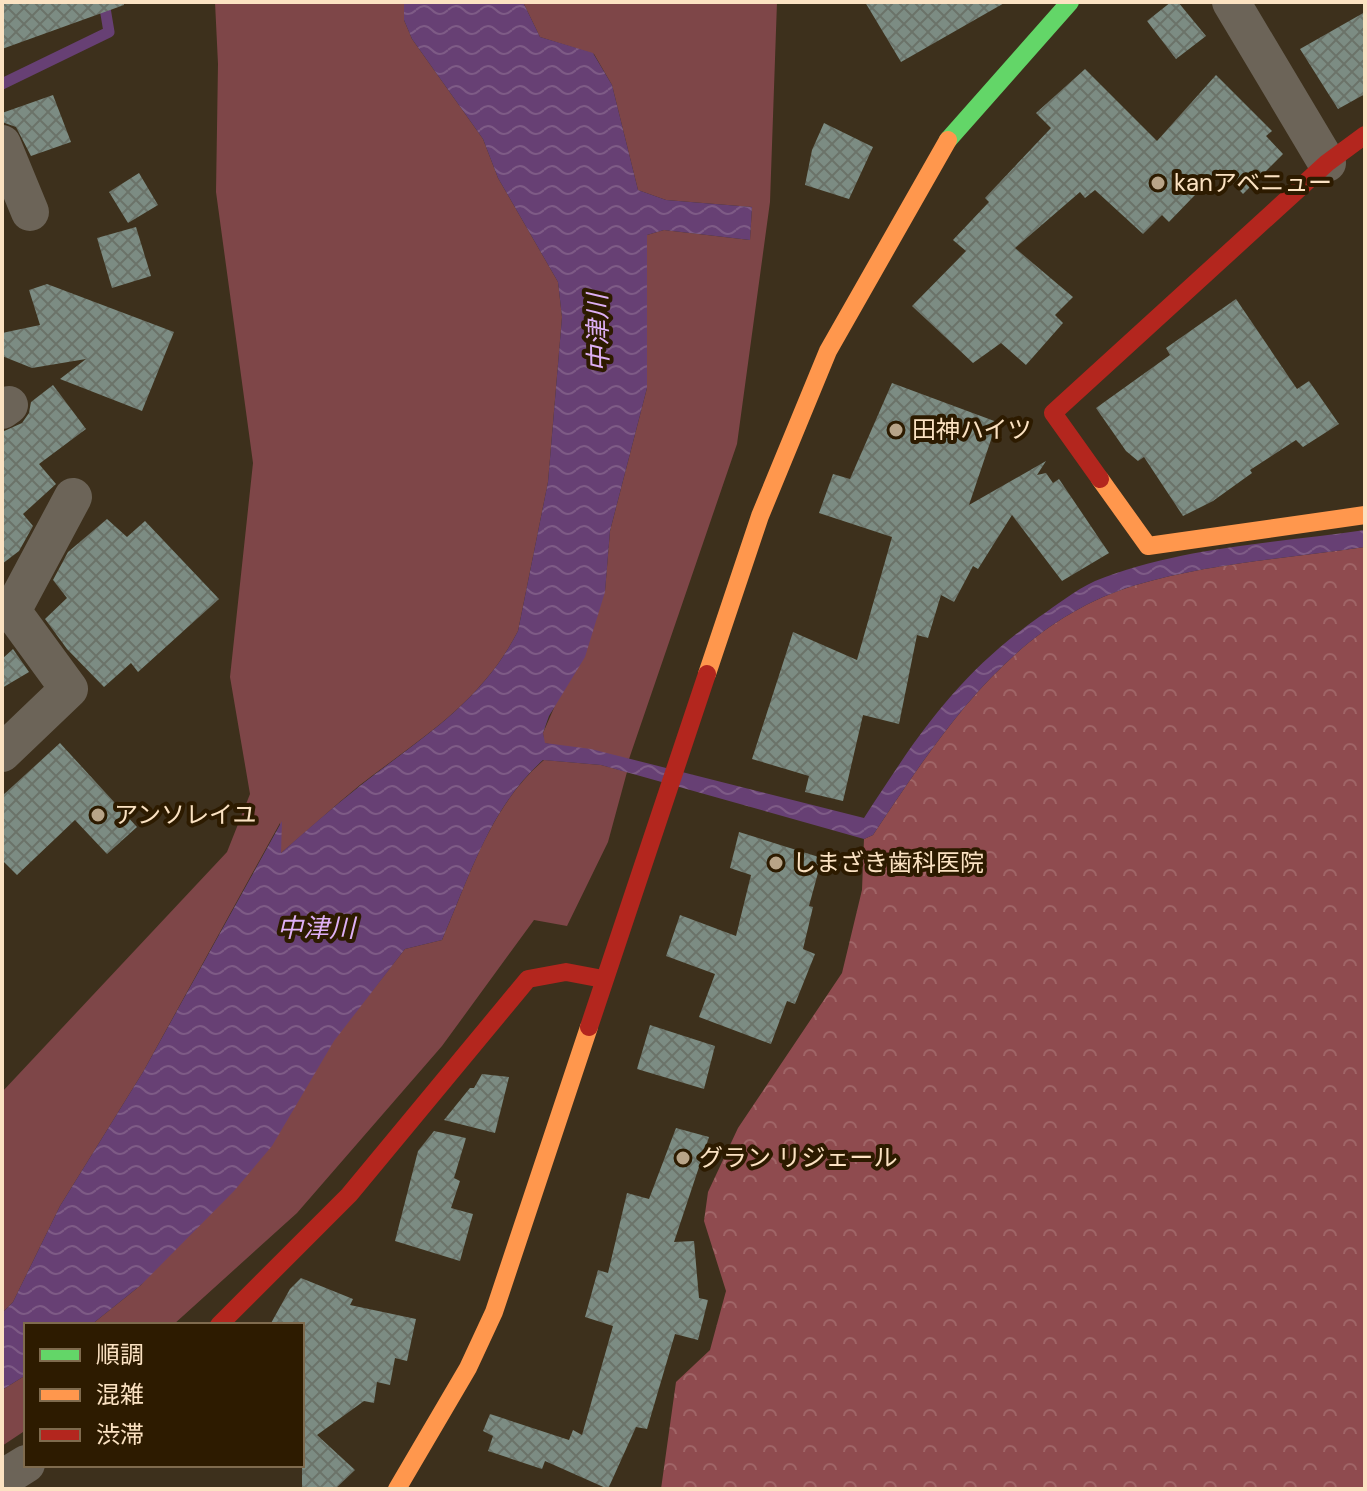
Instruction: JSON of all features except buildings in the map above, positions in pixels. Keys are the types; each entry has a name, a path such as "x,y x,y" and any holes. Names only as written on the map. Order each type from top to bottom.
{"street":[{"path":"397,1489 468,1368 494,1312 760,516 828,351 939,150 1070,2"},
{"path":"1231,2 1327,163"},
{"path":"1365,135 1327,163 1053,413 1148,546 1365,515"},
{"path":"2,144 30,212"},
{"path":"2,753 69,689 12,611 73,497"},
{"path":"221,1323 311,1237 349,1195 528,979 544,972 574,972 603,979"},
{"path":"2,1479 24,1465"}],"shaded area":[{"path":"215,2 404,2 404,20 412,39 483,139 498,178 558,282 562,317 548,482 518,631 503,656 468,699 448,717 360,785 280,854 280,823 143,1072 60,1206 13,1302 2,1313 2,1092 227,852 250,794 230,677 253,463 216,192 218,64"},
{"path":"523,2 777,2 770,202 737,444 629,759 544,743 543,733 605,591 610,531 647,388 647,235 664,230 750,240 752,207 666,200 638,190 612,85 594,54 540,37"},
{"path":"544,760 601,765 627,772 608,842 567,926 534,920 442,1046 297,1213 175,1323 94,1323 141,1285 405,949 442,940 483,844 525,778"},
{"path":"24,1376 24,1431 2,1446 2,1390"}],"green space":[{"path":"1365,547 1365,1489 661,1489 676,1382 710,1350 726,1291 704,1221 708,1192 738,1128 842,973 862,890 864,839 873,835 953,721 1016,653 1052,625 1092,602 1164,578 1221,566"}],"water":[{"name":"中津川","path":"404,2 523,2 540,37 593,53 612,85 638,190 666,200 752,207 750,240 664,230 647,235 647,388 610,531 605,592 585,657 549,716 543,733 545,743 591,749 864,818 921,734 962,684 1010,639 1095,581 1194,553 1365,530 1365,547 1221,566 1164,578 1092,602 1052,625 1016,653 953,721 873,835 864,839 601,765 543,760 509,799 495,821 442,940 405,949 334,1041 272,1146 234,1191 141,1285 94,1323 24,1323 24,1376 2,1390 2,1313 13,1302 60,1206 143,1072 282,821 281,853 468,699 503,656 518,631 548,482 562,317 558,282 498,178 483,139 412,39 404,20"}],"waterway":[{"path":"2,84 109,32 104,2"}],"traffic: fast":[{"path":"948,140 1070,2"}],"traffic: slow":[{"path":"707,674 760,516 828,351 948,140"},
{"path":"1100,479 1148,546 1365,515"},
{"path":"397,1489 468,1368 494,1312 589,1027"}],"traffic: jam":[{"path":"1100,479 1053,413 1327,163 1365,135"},
{"path":"589,1027 707,674"},
{"path":"221,1323 349,1195 528,979 566,972 603,979"}],"place":[{"name":"kanアベニュー","path":"1158,183"},
{"name":"田神ハイツ","path":"896,430"},
{"name":"アンソレイユ","path":"98,815"},
{"name":"しまざき歯科医院","path":"776,863"},
{"name":"グラン リジェール","path":"683,1158"}]}
